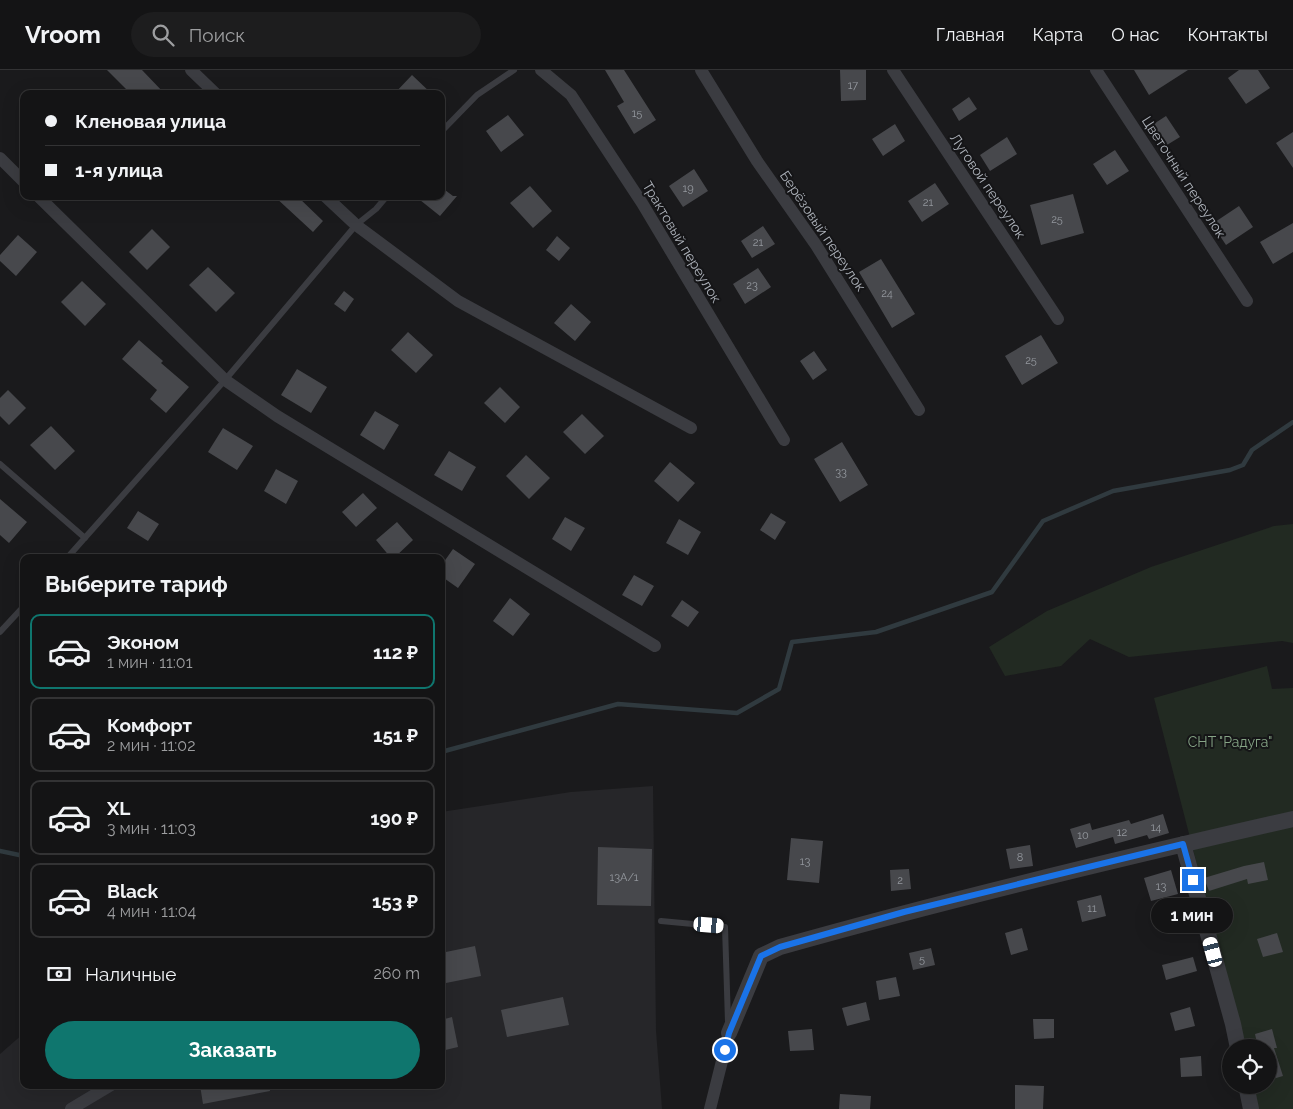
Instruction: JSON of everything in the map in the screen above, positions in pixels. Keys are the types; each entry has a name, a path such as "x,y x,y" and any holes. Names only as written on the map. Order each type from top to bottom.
{"street":[{"path":"191,70 212,90"},
{"name":"Трактовый переулок","path":"541,70 571,95 642,203 784,440"},
{"name":"Берёзовый переулок","path":"701,70 757,161 816,245 919,410"},
{"name":"Луговой переулок","path":"893,70 1058,319"},
{"name":"Цветочный переулок","path":"1096,70 1247,301"},
{"path":"0,158 20,178"},
{"path":"42,200 224,380 277,416 655,646"},
{"path":"330,200 356,225 458,301 691,428"},
{"path":"710,1109 729,1033 761,956 780,947 904,912 1293,819"},
{"path":"1183,844 1236,1039"},
{"path":"71,1109 104,1089"},
{"path":"1248,1094 1251,1109"}],"lane":[{"path":"445,128 477,95 514,70"},
{"path":"71,554 224,380 356,225 376,209 384,200"},
{"path":"0,464 85,538"},
{"path":"0,632 20,610"},
{"path":"661,921 724,927 729,1033"}],"shaded area":[{"path":"653,786 656,1031 662,1109 0,1109 0,1054 20,1036 20,1089 445,1089 445,811 571,792"}],"green space":[{"path":"1293,524 1293,643 1282,641 1129,657 1090,639 1061,666 1005,676 989,647 1047,611 1151,567 1274,526"},
{"name":"СНТ \"Радуга\"","path":"1267,666 1272,689 1293,688 1293,1109 1258,1109 1255,1094 1277,1094 1277,1039 1242,1039 1154,698"}],"building":[{"path":"107,70 142,70 161,90 127,90"},
{"path":"605,70 624,70 656,120 634,134 617,106 624,102"},
{"path":"840,70 866,70 866,100 841,101"},
{"path":"1134,70 1188,70 1149,95"},
{"path":"1239,70 1258,70 1270,88 1246,104 1228,78"},
{"path":"412,75 428,90 398,90"},
{"path":"969,97 977,109 959,121 952,109"},
{"path":"508,115 524,135 501,152 486,131"},
{"path":"1166,116 1180,137 1162,148 1149,127"},
{"path":"895,124 905,141 883,156 872,139"},
{"path":"1293,132 1293,168 1276,143"},
{"path":"1007,137 1017,154 990,171 980,155"},
{"path":"1115,150 1129,171 1107,185 1093,164"},
{"path":"694,169 708,191 683,207 669,186"},
{"path":"935,183 949,204 922,222 908,201"},
{"path":"530,186 552,211 533,228 510,203"},
{"path":"445,190 453,196 457,196 440,216 420,200 445,200"},
{"path":"1073,194 1084,233 1041,245 1030,205"},
{"path":"278,200 301,200 323,221 313,232"},
{"path":"1239,206 1253,227 1226,245 1212,224"},
{"path":"1293,223 1293,252 1273,264 1260,242"},
{"path":"763,226 775,244 752,258 741,241"},
{"path":"152,229 170,247 147,270 129,252"},
{"path":"18,235 37,252 16,276 0,261 0,255"},
{"path":"557,236 570,248 559,261 546,250"},
{"path":"881,259 915,314 892,328 859,272"},
{"path":"208,267 235,293 216,312 189,285"},
{"path":"758,268 771,287 745,304 733,284"},
{"path":"82,281 106,304 85,326 61,302"},
{"path":"344,291 354,299 345,312 334,304"},
{"path":"571,304 591,322 575,341 554,323"},
{"path":"408,332 433,355 416,373 391,350"},
{"path":"1041,335 1058,363 1022,385 1005,356"},
{"path":"139,340 163,361 161,363 189,387 166,413 150,399 157,390 122,359"},
{"path":"814,351 827,370 813,380 800,361"},
{"path":"297,369 327,387 311,413 281,395"},
{"path":"500,387 520,407 505,423 484,403"},
{"path":"8,390 26,408 9,425 0,416 0,398"},
{"path":"375,411 399,425 384,450 360,435"},
{"path":"582,414 604,436 585,454 563,432"},
{"path":"51,426 75,451 55,470 30,445"},
{"path":"223,428 253,446 237,470 208,452"},
{"path":"842,442 868,485 840,502 814,459"},
{"path":"449,451 476,467 462,491 434,475"},
{"path":"526,455 550,478 529,499 506,476"},
{"path":"670,462 695,483 678,502 654,481"},
{"path":"276,469 298,481 286,504 264,491"},
{"path":"363,493 377,508 356,527 342,512"},
{"path":"0,499 27,522 9,543 0,535"},
{"path":"138,511 159,524 148,541 127,528"},
{"path":"771,513 786,522 775,540 760,530"},
{"path":"565,517 585,528 571,551 552,539"},
{"path":"679,519 701,532 688,555 666,543"},
{"path":"397,522 413,540 398,554 388,554 376,540"},
{"path":"453,549 475,564 458,588 445,579 445,560"},
{"path":"634,575 654,586 642,606 622,595"},
{"path":"510,598 530,614 513,636 493,621"},
{"path":"682,600 699,612 688,627 671,616"},
{"path":"1163,814 1169,833 1149,839 1147,835 1115,844 1113,837 1076,848 1070,829 1090,823 1092,830 1129,820 1131,824"},
{"path":"791,838 823,841 819,883 787,880"},
{"path":"1030,845 1033,866 1010,869 1006,849"},
{"path":"598,847 652,849 651,906 597,905"},
{"path":"1264,862 1268,880 1248,884 1247,879 1209,891 1204,878"},
{"path":"909,869 911,889 891,891 890,870"},
{"path":"1171,870 1178,894 1151,901 1144,878"},
{"path":"1101,895 1106,916 1082,922 1077,901"},
{"path":"1022,928 1028,950 1011,955 1005,933"},
{"path":"1277,933 1283,952 1263,957 1257,939"},
{"path":"475,946 481,976 445,983 445,952"},
{"path":"931,948 935,965 913,970 909,953"},
{"path":"1193,957 1197,971 1166,980 1162,965"},
{"path":"896,977 900,996 879,1000 876,981"},
{"path":"563,997 569,1025 507,1037 501,1010"},
{"path":"866,1002 870,1020 847,1026 842,1008"},
{"path":"1190,1007 1195,1026 1175,1031 1170,1013"},
{"path":"452,1017 458,1047 445,1050 445,1019"},
{"path":"1033,1019 1054,1019 1054,1038 1034,1039"},
{"path":"812,1029 814,1050 790,1051 788,1031"},
{"path":"1272,1029 1275,1039 1256,1039 1255,1034"},
{"path":"1201,1056 1202,1076 1181,1077 1180,1058"},
{"path":"1277,1057 1283,1076 1277,1078"},
{"path":"1015,1085 1044,1086 1043,1109 1015,1109"},
{"path":"201,1089 270,1089 270,1091 203,1104"},
{"path":"840,1094 871,1096 870,1109 839,1109"}],"waterway":[{"path":"445,751 618,704 737,713 779,689 792,642 876,632 992,592 1043,521 1113,491 1230,470 1243,465 1252,450 1293,422"},
{"path":"0,851 20,855"}],"route":[{"path":"725,1050 729,1033 761,956 780,947 904,912 1183,844 1193,880"}]}
